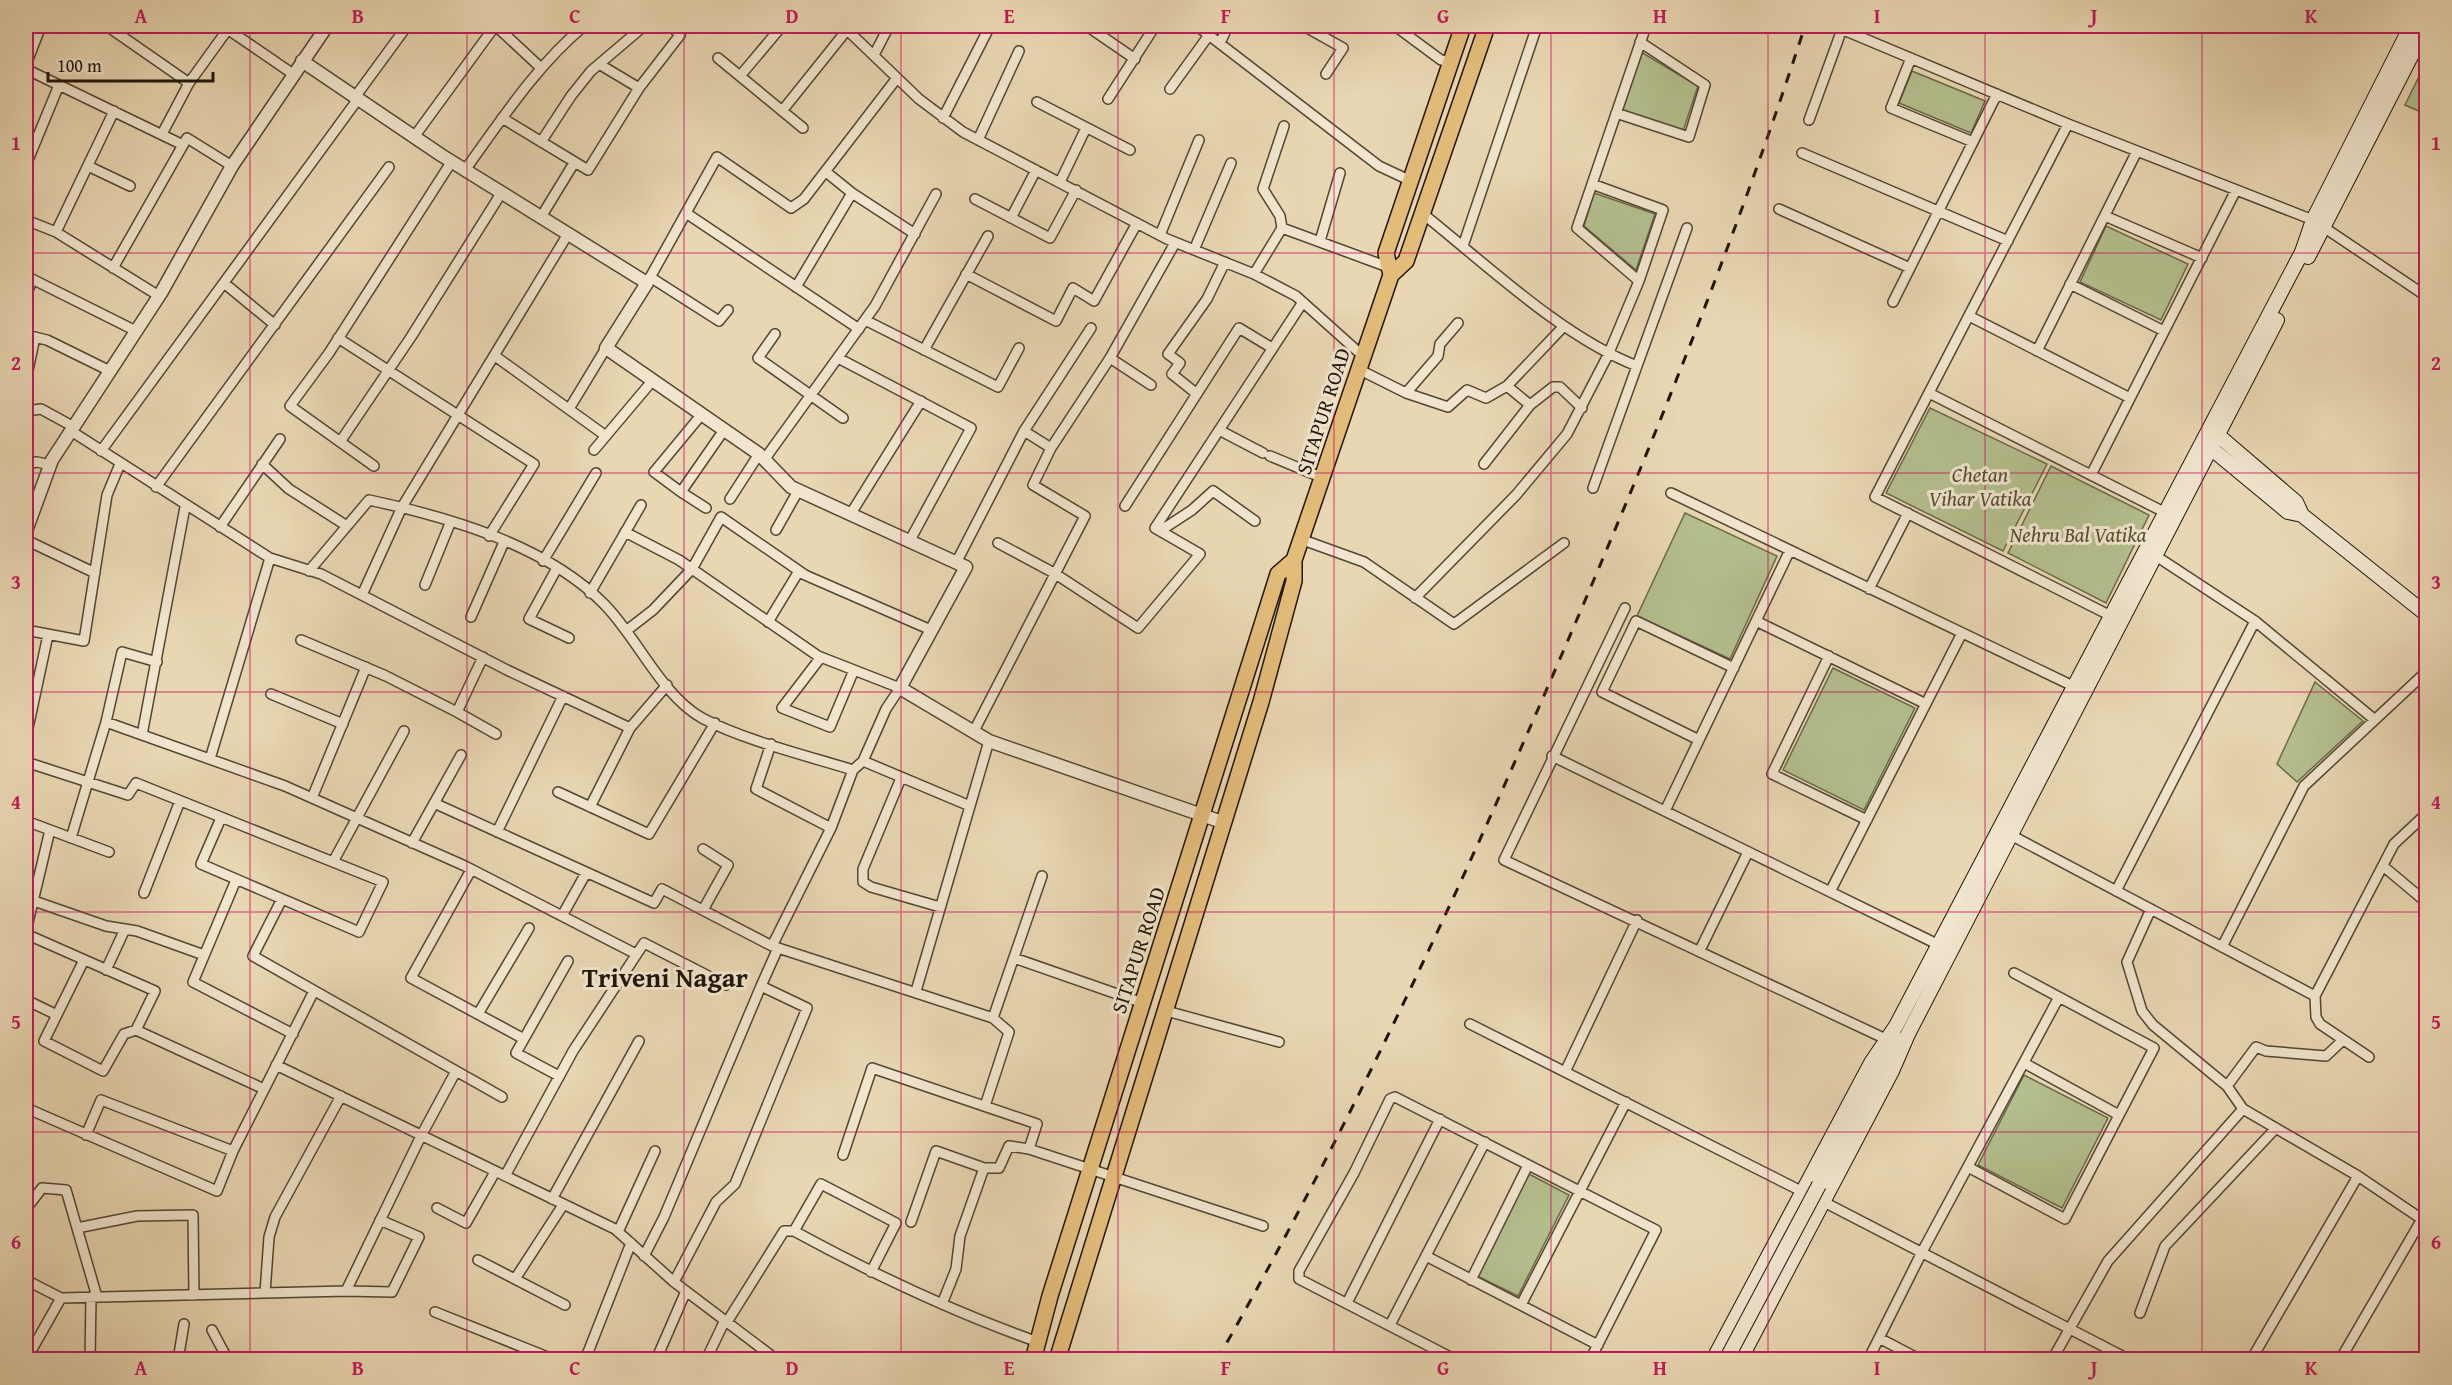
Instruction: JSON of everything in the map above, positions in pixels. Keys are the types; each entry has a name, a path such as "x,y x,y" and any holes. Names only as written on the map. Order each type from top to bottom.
{"main road":[{"name":"SITAPUR ROAD","path":"1055,1356 1261,702 1294,581 1294,560 1303,540 1362,363 1389,271 1386,254 1408,180 1463,26"},
{"name":"SITAPUR ROAD","path":"1389,271 1406,261 1487,26"},
{"path":"1902,1030 1939,945 2006,832 2075,687 2156,556 2318,223 2410,26"},
{"path":"2318,223 2427,27"},
{"path":"1726,1359 1902,1030 2117,619 2166,513 2211,439"},
{"path":"2211,439 2296,502 2302,515 2427,614"},
{"name":"SITAPUR ROAD","path":"1033,1359 1278,574 1294,560"},
{"path":"1713,1359 1871,1063 1894,1043"},
{"path":"1740,1359 1892,1071 1894,1043"},
{"path":"1038,1342 1042,1359"}],"street":[{"path":"26,56 29,57 41,26"},
{"path":"107,26 189,83"},
{"path":"26,531 51,465 72,429 159,296 232,166 327,26"},
{"path":"101,451 407,26"},
{"path":"414,137 496,26 541,68"},
{"path":"465,170 541,68 558,48 584,26"},
{"path":"541,142 571,96 599,64 644,26"},
{"path":"502,118 588,170 639,88 680,35 671,26"},
{"path":"740,76 782,26"},
{"path":"874,55 889,26"},
{"path":"944,118 990,26"},
{"path":"1087,26 1135,59"},
{"path":"1108,99 1155,26"},
{"path":"1197,26 1379,166 1408,180"},
{"path":"1220,43 1228,26"},
{"path":"1304,26 1343,48 1326,75"},
{"path":"1395,26 1441,60 1450,61"},
{"path":"1463,246 1537,26"},
{"path":"1639,281 1577,228 1646,26"},
{"path":"162,134 189,83 226,27 293,74"},
{"path":"782,111 845,28 897,78 944,118 978,140 1175,243 1254,274 1303,302 1362,363 1406,393 1448,407 1467,390 1486,398 1507,386 1564,326"},
{"path":"1809,120 1841,32 1846,31 2068,124 2318,223 2427,296"},
{"path":"1170,89 1209,35"},
{"path":"1616,113 1689,137 1705,85 1640,42"},
{"path":"978,140 1019,51"},
{"path":"718,58 803,128"},
{"path":"1911,58 1891,108 1973,142"},
{"path":"302,61 414,137 568,234 719,321 728,310"},
{"path":"599,64 639,88"},
{"path":"32,72 183,145"},
{"path":"569,409 649,280 717,157 790,208 804,199 897,78"},
{"path":"26,165 58,85"},
{"path":"1893,302 1997,94"},
{"path":"1037,102 1130,150"},
{"path":"56,232 114,111"},
{"path":"2068,124 1875,497 2117,619"},
{"path":"1254,274 1282,228 1280,216 1263,189 1284,126"},
{"path":"1060,182 1086,128"},
{"path":"113,268 188,138 232,166"},
{"path":"1160,235 1199,140"},
{"path":"2037,351 2137,151"},
{"path":"1802,153 2008,241"},
{"path":"374,466 290,406 338,338 452,161"},
{"path":"541,217 574,163"},
{"path":"1194,250 1231,163"},
{"path":"88,166 130,186"},
{"path":"156,487 389,166"},
{"path":"1011,218 1036,170"},
{"path":"826,172 852,193 915,234"},
{"path":"1320,241 1340,173"},
{"path":"1415,598 1516,495 1567,434 1608,355 1639,281 1663,210 1592,184"},
{"path":"975,199 1050,238 1076,190"},
{"path":"2091,475 2236,190"},
{"path":"340,442 502,192"},
{"path":"796,287 852,193"},
{"path":"730,500 761,457 810,397 859,329 936,194"},
{"path":"1779,209 1910,268"},
{"path":"686,213 859,329"},
{"path":"1422,213 1564,326 1608,355 1637,366"},
{"path":"2105,216 2202,258"},
{"path":"26,220 56,232 159,296"},
{"path":"966,274 1056,321 1073,288 1094,301 1137,223"},
{"path":"1282,228 1320,241 1389,271"},
{"path":"1593,488 1687,228"},
{"path":"362,595 402,507 568,234"},
{"path":"924,350 988,237"},
{"path":"974,731 1085,516 1033,485 1051,448 1110,358 1175,243"},
{"path":"1197,394 1172,374 1180,363 1168,354 1207,299 1225,262"},
{"path":"26,297 32,279 136,332"},
{"path":"224,283 275,325"},
{"path":"2070,284 2164,331"},
{"path":"998,543 1054,573 1138,628 1200,555 1155,528 1303,302"},
{"path":"1968,316 2130,398"},
{"path":"865,320 998,387 1019,348"},
{"path":"1406,393 1438,356 1440,344 1458,323"},
{"path":"956,563 1024,432 1091,328"},
{"path":"1125,506 1239,328 1272,348"},
{"path":"775,334 758,358 810,397 843,418"},
{"path":"26,380 30,336 47,340 110,371"},
{"path":"338,338 534,464 489,536"},
{"path":"606,348 761,457 790,487 966,567 900,688 886,709 863,761 853,770 831,828 775,947 761,986 664,1216 644,1256"},
{"path":"495,356 606,436"},
{"path":"838,358 971,428 909,542"},
{"path":"1110,358 1150,385"},
{"path":"594,450 653,380"},
{"path":"1507,386 1530,405"},
{"path":"1484,464 1530,405 1556,387 1582,408"},
{"path":"1929,393 2166,513"},
{"path":"850,514 921,401"},
{"path":"26,411 41,408 185,507 270,558 321,574 483,657 630,728"},
{"path":"702,414 654,472 706,508"},
{"path":"681,492 724,430"},
{"path":"1219,430 1266,454 1323,478"},
{"path":"1024,432 1051,448"},
{"path":"220,527 280,439"},
{"path":"26,464 37,462 51,465"},
{"path":"26,630 84,641 107,495 120,464"},
{"path":"262,464 289,489 347,526"},
{"path":"543,561 596,473"},
{"path":"776,530 798,491"},
{"path":"1160,531 1192,510 1213,491 1255,521"},
{"path":"1671,494 2075,687"},
{"path":"309,571 369,500 451,521 504,542 557,568 604,604 682,703 715,723 771,744 853,770"},
{"path":"590,593 640,505"},
{"path":"142,735 185,507"},
{"path":"1869,589 1908,513"},
{"path":"626,631 653,609 692,569 721,518 799,571 931,630"},
{"path":"425,585 451,521"},
{"path":"625,532 692,569 821,657 900,688 989,741 1222,822"},
{"path":"26,540 95,573"},
{"path":"1303,540 1364,562 1454,624 1564,543"},
{"path":"471,617 504,542"},
{"path":"1665,811 1790,550"},
{"path":"2156,556 2255,621 2375,720"},
{"path":"210,759 270,558"},
{"path":"557,568 529,619 569,638"},
{"path":"768,622 799,571"},
{"path":"1625,608 1504,860 1637,920 1894,1043"},
{"path":"1699,740 1602,692 1636,621 1734,668"},
{"path":"1756,621 1926,704"},
{"path":"2116,891 2255,621"},
{"path":"1830,892 1962,633"},
{"path":"28,728 48,635"},
{"path":"300,640 366,668 457,712 496,734"},
{"path":"71,838 106,722 122,652 157,662"},
{"path":"1829,656 1772,774 1867,820"},
{"path":"457,712 483,657"},
{"path":"821,657 782,708 830,726 854,670"},
{"path":"312,798 366,668"},
{"path":"2222,947 2304,786 2427,672"},
{"path":"590,807 630,728 667,685"},
{"path":"271,694 343,724"},
{"path":"497,832 563,696"},
{"path":"106,722 312,798 471,870 636,954"},
{"path":"558,792 649,834 715,723"},
{"path":"333,862 404,731"},
{"path":"916,991 989,741"},
{"path":"771,744 756,789 831,828"},
{"path":"412,843 461,755"},
{"path":"1552,756 1939,945"},
{"path":"863,761 970,806"},
{"path":"26,762 88,780 128,795 136,783 383,882 359,932 201,864 221,818"},
{"path":"901,778 863,869 863,882 872,887 940,907"},
{"path":"144,893 180,801"},
{"path":"434,803 654,903 662,889 775,947 916,991 993,1018 1009,1032 984,1106"},
{"path":"2369,1057 2318,1021 2315,996 2394,844 2425,818"},
{"path":"26,821 109,852"},
{"path":"50,830 26,932 155,991 136,1030"},
{"path":"2006,832 2315,996"},
{"path":"703,849 728,865 703,910"},
{"path":"1700,950 1748,852"},
{"path":"2383,866 2427,902"},
{"path":"471,870 411,978 524,1039"},
{"path":"562,916 586,873"},
{"path":"993,1018 1042,876"},
{"path":"236,880 193,982 292,1034"},
{"path":"282,899 253,956 502,1097"},
{"path":"34,901 106,926 124,929 204,955"},
{"path":"2151,909 2127,962 2142,1011 2154,1025 2227,1086 2243,1109 2358,1176 2424,1220 2340,1359"},
{"path":"1565,1072 1637,920"},
{"path":"478,1014 529,928"},
{"path":"106,970 124,929"},
{"path":"505,1176 559,1076 644,943 726,985"},
{"path":"1014,958 1143,1003"},
{"path":"84,960 44,1041 103,1071 124,1034 136,1030 264,1089"},
{"path":"559,1076 516,1053 568,961"},
{"path":"1968,1167 2065,1219 2154,1048 2014,973"},
{"path":"674,1282 716,1203 735,1184 807,1008 761,986"},
{"path":"26,1108 216,1191 233,1151 314,991"},
{"path":"1868,1359 1922,1252 2059,998"},
{"path":"26,1000 57,1015"},
{"path":"1163,1010 1279,1042"},
{"path":"1470,1024 1803,1191 2130,1359"},
{"path":"2227,1086 2256,1047 2266,1051 2326,1056 2343,1040"},
{"path":"552,1199 639,1041"},
{"path":"2024,1063 2119,1115"},
{"path":"276,1065 618,1232 674,1282 777,1359"},
{"path":"843,1155 872,1068 1037,1124 1029,1149"},
{"path":"346,1290 421,1136 456,1071"},
{"path":"265,1293 269,1237 274,1217 340,1096"},
{"path":"1456,1359 1299,1279 1299,1271 1354,1173 1390,1099 1395,1097 1656,1230 1590,1359"},
{"path":"86,1134 101,1100 233,1151"},
{"path":"1521,1305 1626,1102"},
{"path":"2052,1359 2108,1261 2243,1109"},
{"path":"1347,1303 1440,1119"},
{"path":"2140,1313 2165,1246 2276,1128"},
{"path":"1390,1326 1485,1142"},
{"path":"911,1222 936,1151 984,1168 999,1168 1009,1146 1029,1149 1090,1171 1263,1226"},
{"path":"618,1232 655,1150"},
{"path":"1471,1280 1528,1165"},
{"path":"942,1304 956,1269 960,1236 984,1168"},
{"path":"437,1208 466,1223 495,1172"},
{"path":"2252,1359 2358,1176"},
{"path":"794,1231 821,1184 896,1223 871,1272"},
{"path":"26,1209 42,1188 66,1190 94,1297 90,1359"},
{"path":"515,1279 563,1205"},
{"path":"77,1228 137,1216 194,1215 194,1294"},
{"path":"26,1280 61,1298 346,1290 392,1292 419,1237 380,1220"},
{"path":"706,1359 726,1321 784,1231 794,1231 871,1272 942,1304 1038,1342"},
{"path":"585,1359 631,1244"},
{"path":"1426,1256 1598,1345"},
{"path":"478,1260 565,1305"},
{"path":"656,1359 686,1291"},
{"path":"26,1359 61,1298"},
{"path":"435,1312 555,1359"},
{"path":"178,1359 184,1324"},
{"path":"212,1330 228,1359"},
{"path":"1879,1338 1921,1359"}],"green space":[{"path":"1641,52 1698,86 1683,131 1621,110"},
{"path":"2426,62 2426,114 2405,105"},
{"path":"1912,71 1985,101 1971,133 1899,103"},
{"path":"1594,193 1655,214 1636,270 1584,226"},
{"path":"2106,226 2188,264 2161,320 2080,282"},
{"name":"Chetan Vihar Vatika","path":"1930,408 2047,464 2003,551 1886,493"},
{"name":"Nehru Bal Vatika","path":"2051,466 2149,515 2106,603 2008,553"},
{"path":"1685,513 1777,556 1730,659 1637,616"},
{"path":"1833,668 1915,708 1864,810 1783,770"},
{"path":"2315,682 2363,721 2297,782 2277,764"},
{"path":"2024,1075 2108,1118 2062,1208 1978,1165"},
{"path":"1529,1174 1569,1195 1518,1296 1477,1276"}],"railway":[{"path":"1217,1360 1265,1275 1355,1102 1440,927 1520,750 1626,504 1690,346 1750,187 1805,26"}],"district":[{"name":"Triveni Nagar","path":"665,977"}]}
